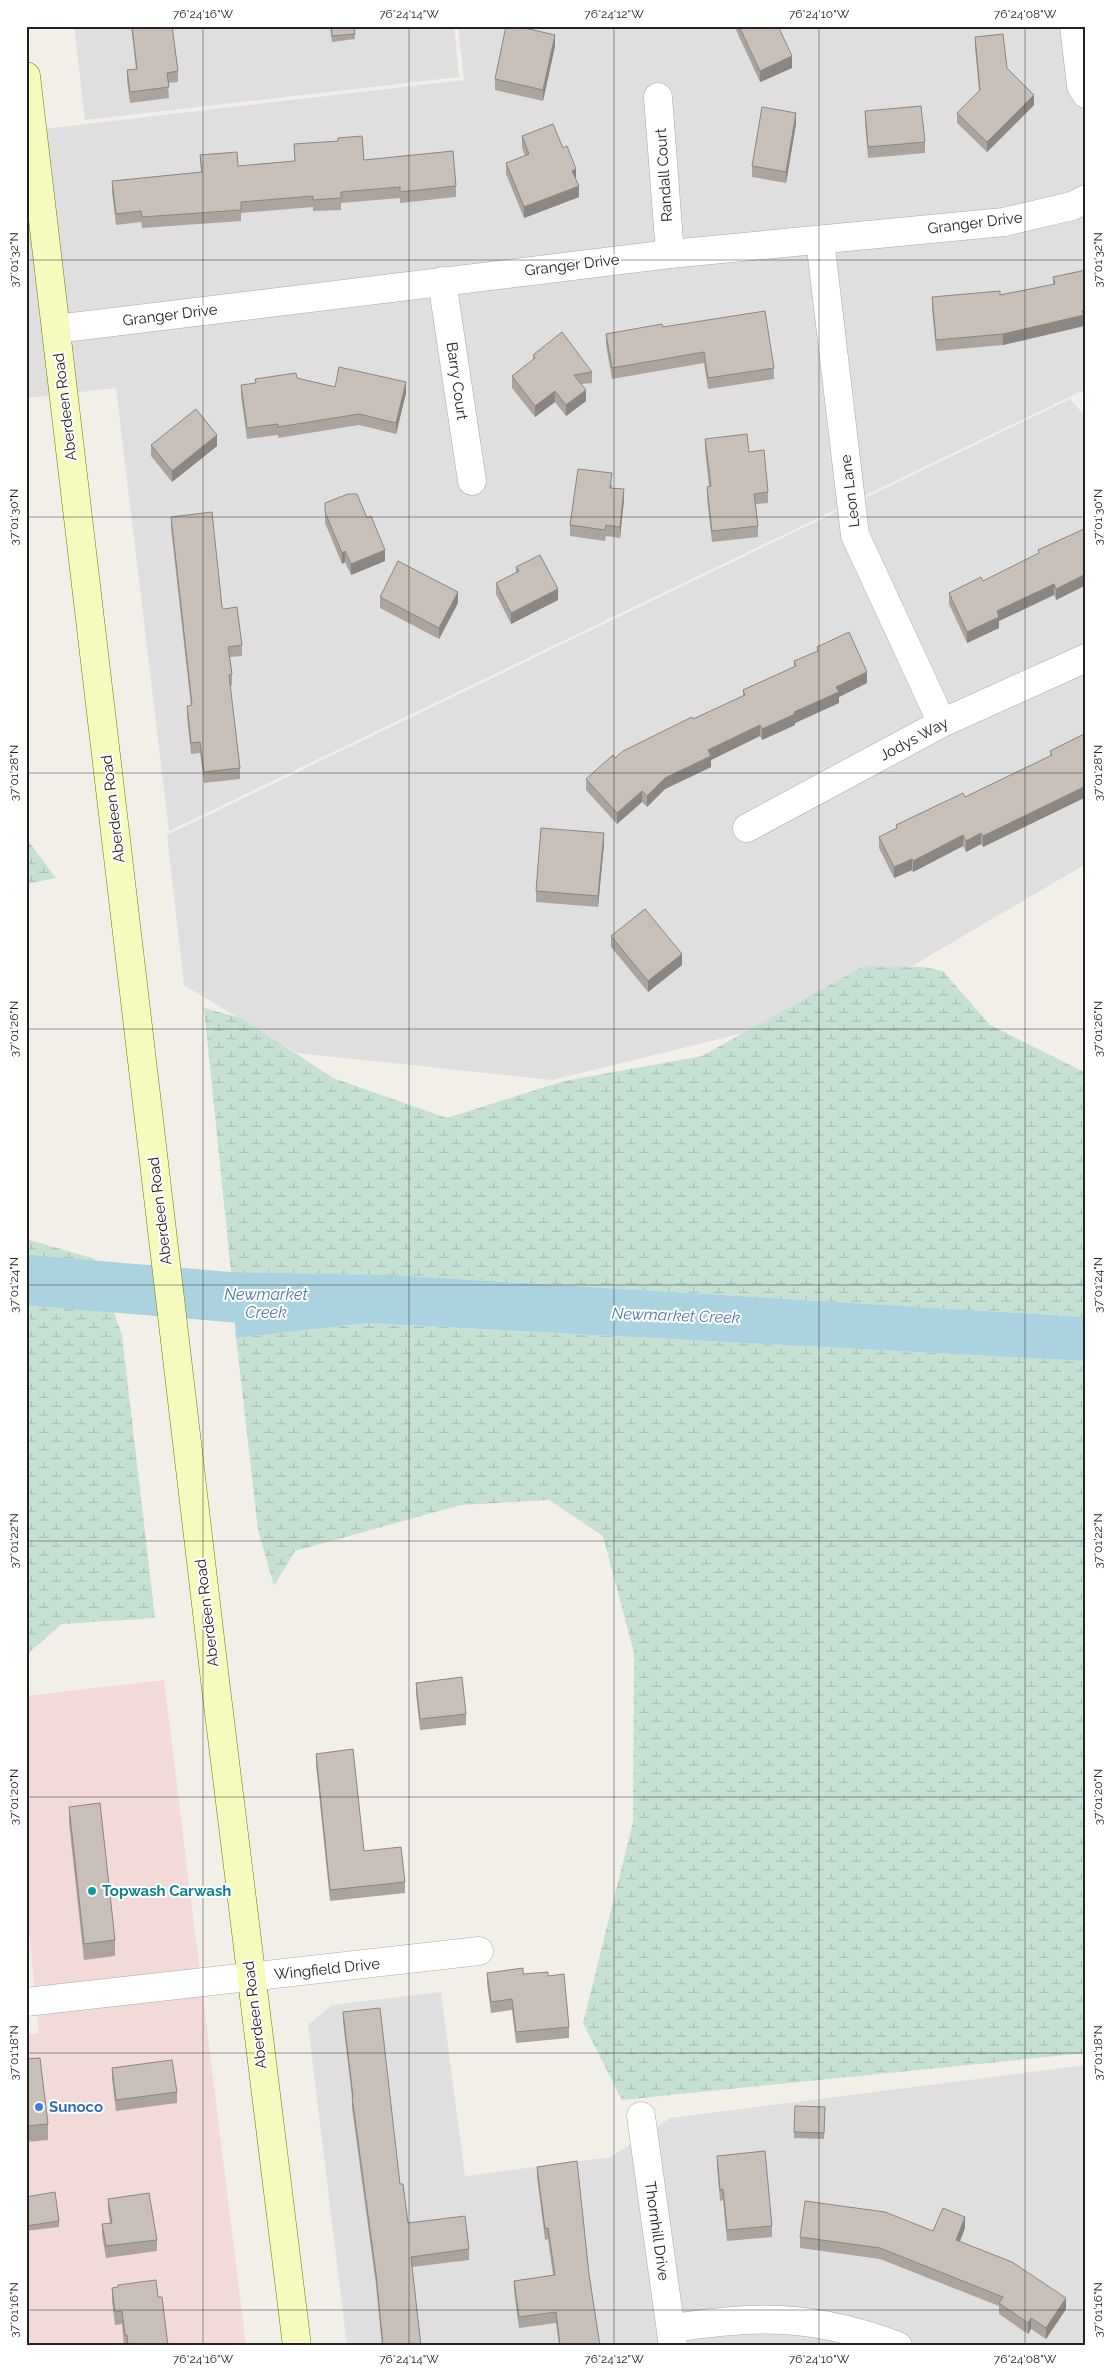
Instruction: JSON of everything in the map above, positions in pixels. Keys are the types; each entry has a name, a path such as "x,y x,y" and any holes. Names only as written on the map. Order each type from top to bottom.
{"main road":[{"name":"Aberdeen Road","path":"26,76 250,1977 297,2346"}],"street":[{"path":"1074,26 1081,86 1086,94"},
{"name":"Randall Court","path":"658,97 670,254"},
{"name":"Granger Drive","path":"56,329 442,280 670,254 1004,222 1072,206 1086,199"},
{"name":"Leon Lane","path":"820,240 855,535 942,723"},
{"name":"Barry Court","path":"442,280 472,481"},
{"name":"Jodys Way","path":"747,828 942,723 1086,658"},
{"name":"Wingfield Drive","path":"26,2002 479,1951"},
{"name":"Thornhill Drive","path":"641,2116 672,2337"},
{"path":"672,2337 748,2320 816,2323 878,2338 898,2346"}],"shaded area":[{"path":"74,26 454,26 459,77 85,120"},
{"path":"458,26 1086,26 1086,389 169,831 116,388 26,398 26,131 464,80"},
{"path":"1070,399 1086,417 1086,864 837,1010 552,1080 297,1053 184,985 167,835"},
{"path":"164,1680 246,2346 26,2346 26,2035 39,2033 26,1900 26,1696"},
{"path":"441,1992 465,2176 611,2157 670,2118 1086,2065 1086,2346 347,2346 308,2025 332,2005"}],"green space":[{"path":"26,838 56,878 26,884"},
{"path":"864,966 923,967 943,971 990,1025 1086,1073 1086,1317 392,1275 231,1272 204,1008 244,1019 333,1078 447,1118 564,1081 702,1056"},
{"path":"26,1239 95,1259 122,1335 155,1618 62,1624 26,1655"},
{"path":"368,1323 1086,1361 1086,2053 622,2100 583,2023 633,1822 634,1653 603,1536 549,1500 461,1505 295,1551 274,1586 258,1530 236,1338"}],"water":[{"name":"Newmarket Creek","path":"231,1272 392,1275 1086,1317 1086,1361 368,1323 236,1338"}],"building":[{"path":"132,26 172,26 178,71 167,73 169,87 130,92 127,70 137,69"},
{"path":"331,26 354,26 355,34 332,36"},
{"path":"506,26 516,26 555,35 543,90 495,79"},
{"path":"739,26 778,26 792,56 760,71"},
{"path":"1003,34 1007,68 1034,95 987,142 957,113 980,90 975,37"},
{"path":"921,106 925,142 868,147 865,111"},
{"path":"762,107 796,113 786,172 752,166"},
{"path":"553,124 563,148 567,146 576,169 572,171 579,186 524,207 506,163 529,154 522,136"},
{"path":"362,136 364,160 453,151 456,186 400,192 400,187 341,192 341,198 313,200 313,196 241,202 241,210 142,217 141,211 116,214 112,181 202,172 200,155 237,152 238,166 295,161 294,144 338,141 338,138"},
{"path":"1086,270 1086,310 1082,311 1084,315 1003,334 936,340 932,297 1000,291 1000,295 1055,284 1053,277"},
{"path":"765,311 774,368 708,378 704,352 612,368 606,334 662,324 663,327"},
{"path":"562,332 592,372 574,375 586,390 566,405 555,391 535,406 512,376 535,358 533,355"},
{"path":"339,367 406,382 396,423 359,414 278,427 278,424 247,428 241,385 256,383 255,379 296,373 297,378 335,387"},
{"path":"196,409 217,435 172,471 151,445"},
{"path":"747,434 749,452 764,450 768,492 754,494 758,526 712,531 707,487 711,486 705,439"},
{"path":"578,469 612,473 610,488 624,489 620,527 606,525 605,530 570,525"},
{"path":"348,494 357,494 367,518 371,516 385,550 351,564 345,551 342,553 325,512 325,503"},
{"path":"212,512 222,607 224,609 237,607 242,645 228,647 232,674 229,675 240,768 204,772 200,742 191,743 187,706 192,705 171,517"},
{"path":"1086,528 1086,574 1056,589 1054,584 997,611 999,617 967,632 949,593 981,577 983,581 1039,553 1038,550"},
{"path":"540,555 558,589 511,613 496,583 519,571 516,567"},
{"path":"398,561 458,592 439,628 380,597"},
{"path":"849,632 867,672 836,687 839,692 762,729 760,725 708,750 711,756 665,778 647,796 642,791 617,813 586,779 613,755 615,758 623,751 692,717 693,719 745,695 743,690 796,666 794,661 818,651 817,647"},
{"path":"1086,733 1086,786 983,836 981,833 966,841 963,835 913,861 912,859 894,867 879,837 897,828 896,825 963,793 965,797 1052,755 1050,751"},
{"path":"541,828 604,833 598,896 536,891"},
{"path":"645,909 682,954 648,981 611,936"},
{"path":"462,1677 466,1714 420,1719 416,1683"},
{"path":"353,1749 364,1851 401,1847 405,1882 330,1890 316,1754"},
{"name":"Topwash Carwash","path":"100,1803 115,1940 84,1944 69,1807"},
{"path":"523,1968 523,1974 548,1972 548,1976 564,1974 569,2027 516,2032 512,1999 491,2002 487,1973"},
{"path":"380,2008 400,2184 403,2184 408,2223 465,2216 469,2249 411,2257 421,2346 383,2346 376,2274 352,2097 343,2012"},
{"path":"40,2058 48,2124 26,2126 26,2059"},
{"name":"Sunoco","path":"172,2060 177,2092 116,2100 112,2068"},
{"path":"795,2106 825,2107 824,2133 794,2132"},
{"path":"765,2151 772,2226 727,2230 723,2189 720,2190 717,2156"},
{"path":"577,2161 589,2274 600,2346 560,2346 556,2312 519,2317 514,2281 555,2275 548,2228 545,2229 537,2167"},
{"path":"55,2192 59,2221 26,2226 26,2197"},
{"path":"149,2193 157,2240 106,2246 102,2224 112,2223 108,2199"},
{"path":"805,2201 885,2212 933,2231 943,2208 965,2217 956,2240 1012,2262 1066,2298 1046,2328 1031,2318 1028,2323 999,2303 1003,2297 880,2248 800,2237"},
{"path":"156,2280 158,2297 162,2297 168,2346 128,2346 122,2311 115,2312 112,2288 118,2287 118,2285"}],"waterway":[{"name":"Newmarket Creek","path":"26,1280 254,1299 303,1301"}],"place":[{"name":"Topwash Carwash","path":"92,1891"},
{"name":"Sunoco","path":"39,2107"}]}
